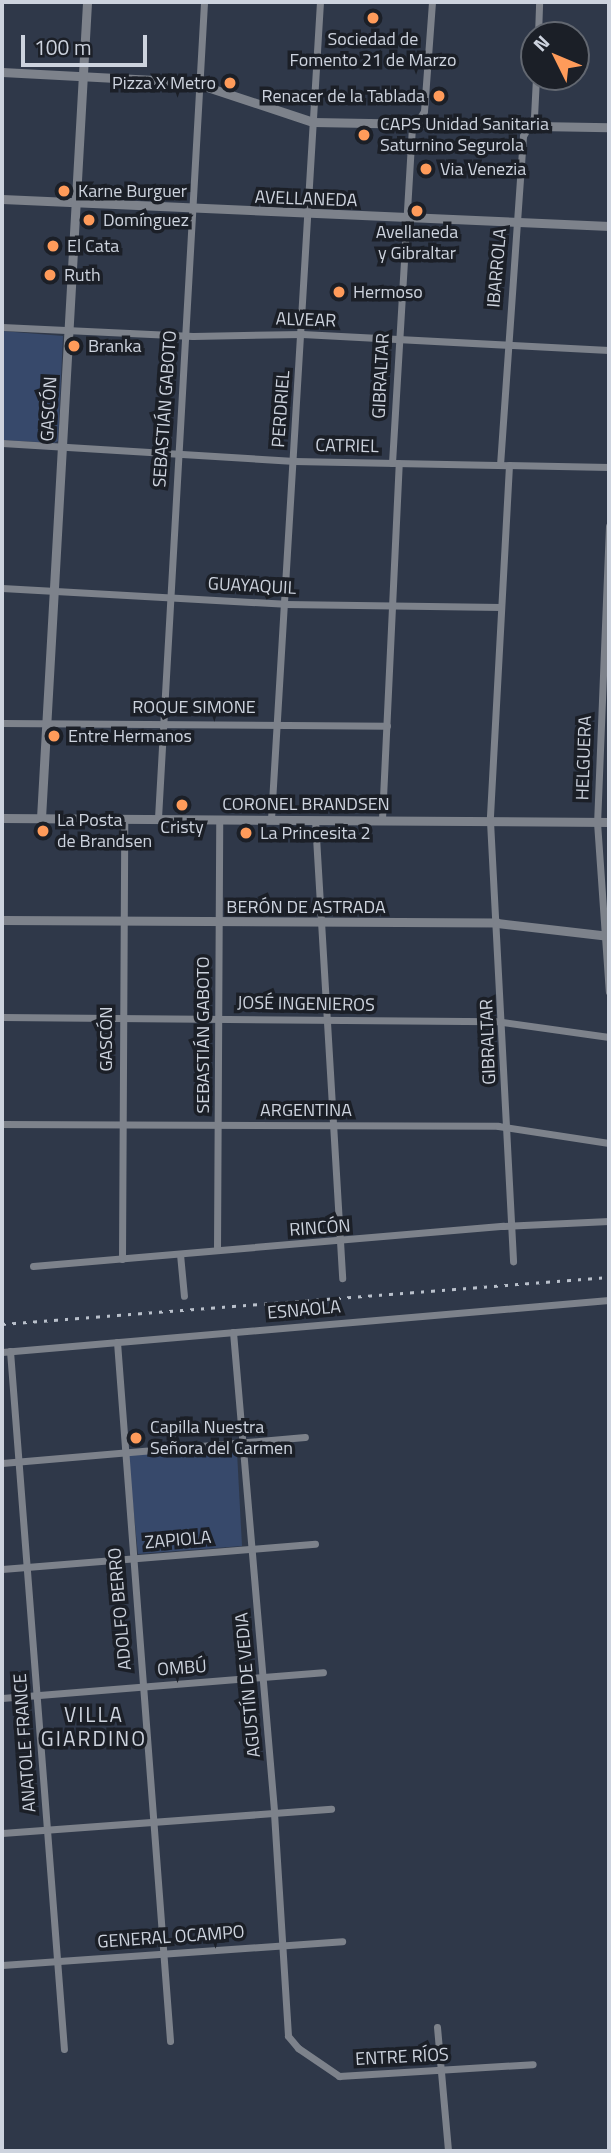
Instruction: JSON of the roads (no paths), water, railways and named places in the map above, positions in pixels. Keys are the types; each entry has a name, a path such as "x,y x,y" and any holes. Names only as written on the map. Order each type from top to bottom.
{"street":[{"name":"GASCÓN","path":"41,818 87,2"},
{"name":"SEBASTIÁN GABOTO","path":"158,818 204,2"},
{"name":"PERDRIEL","path":"271,819 279,723 320,2"},
{"name":"GIBRALTAR","path":"382,819 394,607 399,340 412,131 424,111 432,2"},
{"path":"538,21 539,2"},
{"path":"2,72 199,83 313,122 609,127"},
{"name":"IBARROLA","path":"490,821 501,607 506,345 523,136 534,117 535,91"},
{"name":"AVELLANEDA","path":"2,199 309,216 609,226"},
{"name":"ALVEAR","path":"2,327 186,336 302,334 609,350"},
{"name":"CATRIEL","path":"2,443 294,461 609,467"},
{"name":"HELGUERA","path":"609,526 597,822 608,936 609,992"},
{"name":"GUAYAQUIL","path":"2,588 285,604 501,607"},
{"name":"ROQUE SIMONE","path":"2,723 163,722 387,726"},
{"name":"CORONEL BRANDSEN","path":"2,818 609,822"},
{"name":"GASCÓN","path":"122,1259 124,819"},
{"name":"SEBASTIÁN GABOTO","path":"217,1250 219,819"},
{"path":"315,820 342,1278"},
{"name":"GIBRALTAR","path":"490,821 504,1022 513,1262"},
{"name":"BERÓN DE ASTRADA","path":"2,920 497,923 608,936"},
{"name":"JOSÉ INGENIEROS","path":"2,1017 504,1022 609,1037"},
{"name":"ARGENTINA","path":"2,1124 507,1127 609,1143"},
{"name":"RINCÓN","path":"33,1266 609,1221"},
{"path":"180,1254 184,1296"},
{"name":"ESNAOLA","path":"6,1352 609,1300"},
{"name":"AGUSTÍN DE VEDIA","path":"233,1332 240,1443 264,1677 288,2036"},
{"name":"ADOLFO BERRO","path":"117,1342 170,2041"},
{"name":"ANATOLE FRANCE","path":"6,1352 19,1462 64,2049"},
{"path":"2,1463 305,1437"},
{"name":"ZAPIOLA","path":"2,1569 315,1544"},
{"name":"OMBÚ","path":"2,1698 323,1672"},
{"path":"2,1833 331,1809"},
{"name":"GENERAL OCAMPO","path":"2,1965 342,1941"},
{"path":"437,2027 448,2151"},
{"name":"ENTRE RÍOS","path":"288,2036 298,2049 339,2076 533,2064"}],"railway":[{"path":"2,1324 609,1277"}],"place":[{"name":"Sociedad de Fomento 21 de Marzo","path":"373,18"},
{"name":"Pizza X Metro","path":"230,83"},
{"name":"Renacer de la Tablada","path":"439,96"},
{"name":"CAPS Unidad Sanitaria Saturnino Segurola","path":"364,135"},
{"name":"Via Venezia","path":"426,169"},
{"name":"Karne Burguer","path":"64,191"},
{"name":"Avellaneda y Gibraltar","path":"417,211"},
{"name":"Domínguez","path":"89,220"},
{"name":"El Cata","path":"53,246"},
{"name":"Ruth","path":"50,275"},
{"name":"Hermoso","path":"339,292"},
{"name":"Branka","path":"74,346"},
{"name":"Entre Hermanos","path":"54,736"},
{"name":"Cristy","path":"182,805"},
{"name":"La Posta de Brandsen","path":"43,831"},
{"name":"La Princesita 2","path":"246,833"},
{"name":"Capilla Nuestra Señora del Carmen","path":"136,1438"}],"district":[{"name":"VILLA GIARDINO","path":"94,1726"}]}
